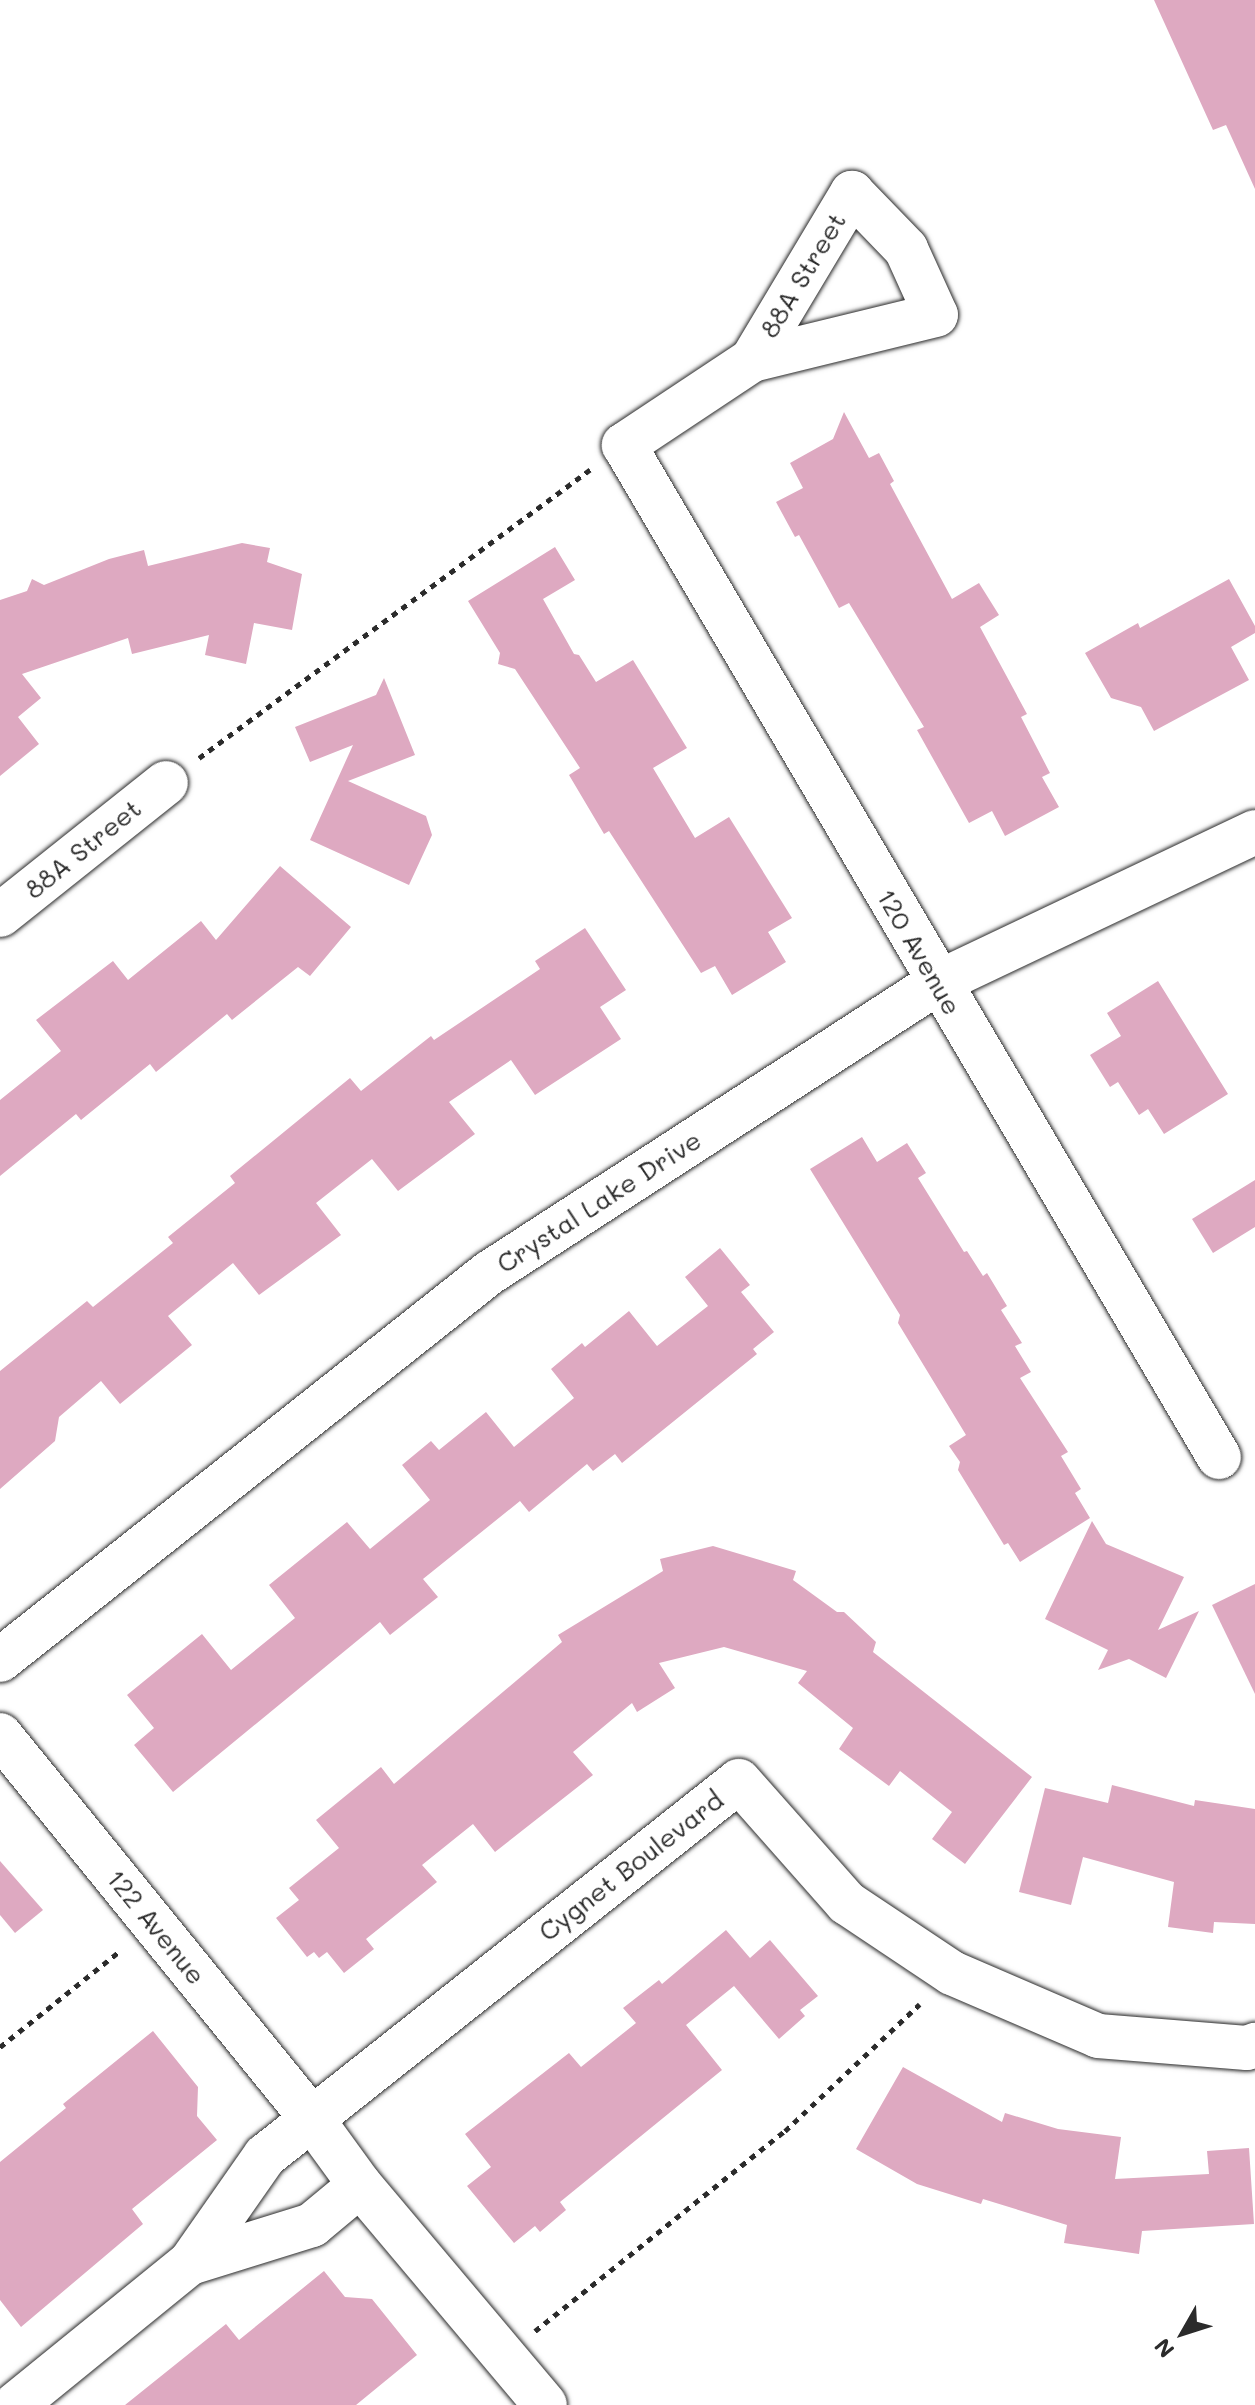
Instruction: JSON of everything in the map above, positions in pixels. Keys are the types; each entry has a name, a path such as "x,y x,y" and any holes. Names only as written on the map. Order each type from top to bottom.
{"street":[{"path":"624,445 752,360"},
{"name":"120 Avenue","path":"624,445 937,983 1219,1457"},
{"name":"88A Street","path":"0,915 166,783"},
{"name":"Crystal Lake Drive","path":"0,1660 489,1273 937,983 1255,832"},
{"name":"122 Avenue","path":"0,1735 312,2119 360,2185 545,2405"},
{"name":"Cygnet Boulevard","path":"312,2119 739,1781 847,1903 952,1973 1098,2036 1247,2048 1255,2045"},
{"path":"15,2405 190,2263 265,2156 312,2119"},
{"path":"190,2263 312,2225 360,2185"}],"path":[{"path":"166,783 624,445"},
{"path":"0,2047 154,1925"},
{"path":"503,2357 785,2131 952,1973"}],"building":[{"path":"1154,0 1255,0 1255,189 1226,125 1213,130"},
{"path":"844,412 869,458 879,453 894,481 890,484 952,599 979,583 999,615 980,627 1027,714 1021,717 1050,773 1042,777 1059,807 1005,836 992,811 969,823 917,730 924,727 849,603 839,608 799,535 795,537 776,502 803,488 790,463 833,439"},
{"path":"242,543 270,548 267,562 302,574 292,630 254,623 246,664 205,655 209,635 132,654 128,638 22,674 41,698 18,717 39,744 0,776 0,600 27,591 32,579 44,585 109,559 144,550 148,566"},
{"path":"555,547 575,580 543,599 574,654 579,655 596,682 633,660 687,748 653,768 695,838 729,817 792,918 768,932 786,962 732,995 715,966 701,973 609,831 604,834 569,775 580,768 515,669 498,664 500,653 468,601"},
{"path":"1229,579 1255,626 1255,633 1231,647 1249,680 1154,731 1141,707 1111,698 1085,653 1138,623 1140,628"},
{"path":"384,678 415,755 348,781 426,816 432,835 409,885 310,840 353,745 310,762 295,727 376,695"},
{"path":"280,866 351,927 310,976 298,967 232,1020 227,1014 156,1072 150,1064 81,1120 76,1114 0,1176 0,1100 61,1051 36,1020 113,961 128,980 201,921 216,940"},
{"path":"585,928 626,990 600,1007 621,1039 535,1095 511,1060 449,1102 475,1134 398,1191 372,1159 316,1203 341,1235 259,1295 233,1263 168,1316 192,1345 120,1404 101,1381 59,1417 55,1441 0,1489 0,1371 87,1301 93,1307 173,1243 168,1237 235,1183 230,1176 350,1078 361,1091 431,1036 434,1040 540,969 535,961"},
{"path":"1158,981 1228,1094 1164,1134 1148,1109 1139,1115 1118,1082 1110,1087 1090,1055 1121,1036 1107,1013"},
{"path":"862,1137 877,1162 907,1143 926,1173 918,1178 964,1252 967,1251 983,1276 987,1273 1007,1306 1001,1310 1022,1343 1015,1346 1031,1372 1020,1378 1068,1452 1061,1456 1081,1489 1075,1493 1090,1518 1020,1562 1008,1543 1004,1545 958,1470 960,1462 949,1446 966,1435 898,1323 900,1315 810,1169"},
{"path":"1255,1180 1255,1227 1213,1253 1192,1219"},
{"path":"720,1248 750,1285 741,1292 774,1332 753,1349 757,1354 622,1463 615,1454 593,1471 587,1464 529,1512 520,1501 423,1579 438,1597 390,1635 380,1622 173,1792 134,1745 154,1728 127,1695 202,1634 231,1670 295,1618 269,1585 347,1522 370,1549 430,1500 402,1465 431,1441 439,1450 486,1412 514,1447 574,1398 551,1369 582,1343 585,1347 629,1311 657,1346 708,1306 685,1277"},
{"path":"1092,1521 1106,1544 1184,1577 1158,1630 1199,1611 1166,1678 1129,1659 1098,1670 1108,1650 1045,1619"},
{"path":"713,1546 796,1571 793,1580 837,1612 844,1612 876,1642 873,1652 1032,1777 965,1864 932,1839 952,1812 900,1771 889,1786 839,1749 853,1728 798,1683 807,1671 724,1647 659,1663 675,1688 637,1712 632,1703 573,1752 593,1775 495,1852 473,1824 422,1865 437,1882 366,1939 374,1949 344,1973 327,1952 319,1958 314,1952 307,1957 276,1918 299,1900 289,1888 339,1848 316,1820 381,1767 394,1784 562,1642 558,1635 663,1571 660,1559"},
{"path":"1255,1584 1255,1694 1212,1605"},
{"path":"1112,1785 1194,1806 1195,1800 1255,1809 1255,1924 1214,1922 1213,1933 1168,1927 1174,1882 1083,1857 1071,1905 1019,1892 1045,1788 1108,1803"},
{"path":"0,1861 43,1910 15,1933 0,1915"},
{"path":"726,1930 750,1958 770,1940 818,1996 800,2010 805,2016 779,2039 734,1986 686,2025 722,2070 560,2202 566,2210 540,2232 535,2226 514,2243 467,2186 491,2167 465,2134 569,2053 581,2067 636,2023 623,2008 659,1980 662,1984"},
{"path":"153,2031 198,2087 197,2116 217,2140 132,2209 143,2224 21,2327 0,2300 0,2162 66,2108 63,2104"},
{"path":"903,2067 1002,2122 1005,2113 1058,2129 1121,2137 1115,2179 1209,2174 1207,2151 1249,2148 1254,2224 1142,2231 1139,2254 1064,2243 1067,2225 983,2199 981,2204 917,2184 856,2149"},
{"path":"324,2271 345,2297 372,2299 417,2355 356,2405 125,2405 226,2324 239,2340"}]}
